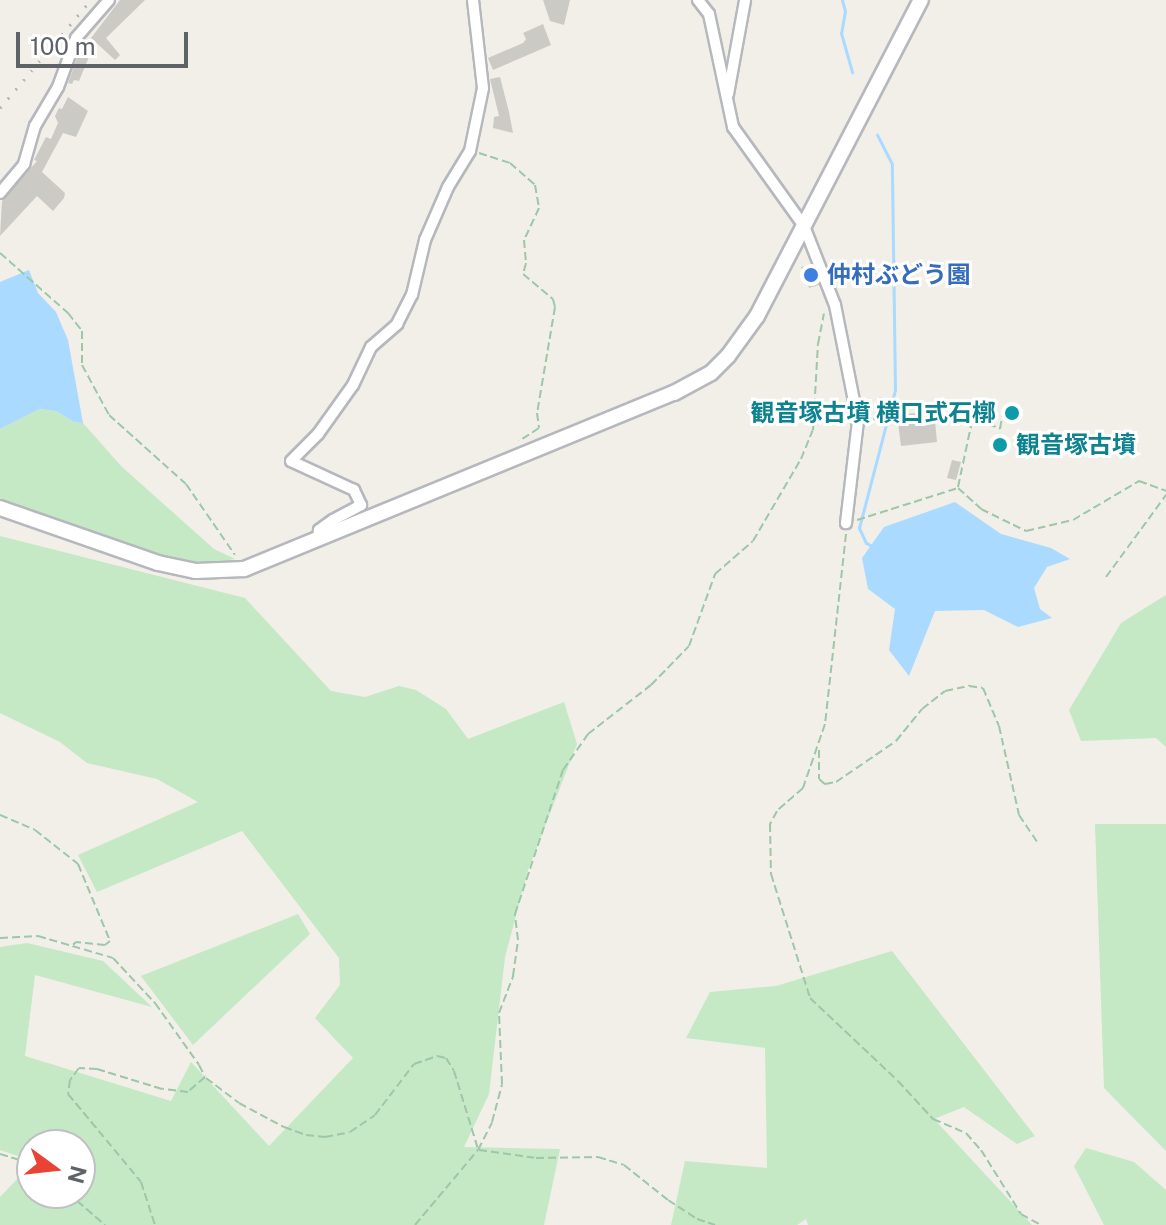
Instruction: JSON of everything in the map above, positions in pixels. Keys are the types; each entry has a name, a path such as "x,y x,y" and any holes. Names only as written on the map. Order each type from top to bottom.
{"street":[{"path":"0,193 24,164 35,126 58,87 76,38 109,0"},
{"path":"318,539 319,530 361,505 354,490 291,461 318,434 353,385 371,347 397,324 412,295 425,240 448,187 470,151 483,88 473,0"},
{"path":"698,0 709,14 733,127 804,226 835,305 858,421 848,522"},
{"path":"727,100 745,0"},
{"path":"0,508 158,563 196,571 244,569 674,393 711,373 728,356 757,316 921,0"}],"path":[{"path":"470,151 510,163 535,185 539,198 539,208 524,240 523,274 553,299 553,330 537,413 539,428 518,442"},
{"path":"0,253 68,313 82,331 82,365 109,415 186,484 244,569"},
{"path":"415,1225 478,1150 492,1122 502,1084 499,1013 513,976 518,940 515,914 563,770 588,734 651,685 689,646 715,574 753,541 801,459 813,430 818,344 829,293"},
{"path":"958,488 972,421 977,419 1000,429 1004,412 1001,406"},
{"path":"958,488 981,509 1026,531 1073,520 1139,481 1166,493 1106,577"},
{"path":"958,488 848,522 825,724 803,788 777,811 770,824 771,874 810,998 862,1045 876,1064 898,1081 933,1119 966,1133 981,1150 1021,1214 1041,1225"},
{"path":"819,745 819,779 825,784 836,782 896,741 922,709 945,691 969,686 983,688 999,726 1019,815 1037,842"},
{"path":"0,815 35,830 78,864 110,941 105,945 76,942 72,946"},
{"path":"0,938 38,936 113,958 133,976 205,1077 239,1103 306,1135 325,1137 350,1132 375,1115 414,1064 437,1056 446,1058 454,1071 478,1150"},
{"path":"155,1225 141,1182 68,1094 70,1080 79,1068 97,1069 162,1089 188,1092 205,1077"},
{"path":"478,1150 536,1158 598,1157 624,1165 668,1200 697,1219 715,1225"},
{"path":"86,1209 105,1225"}],"green space":[{"path":"38,409 56,411 74,422 83,423 121,466 214,549 235,559 203,564 176,559 0,503 0,429"},
{"path":"0,536 245,598 331,691 365,697 399,686 416,690 446,709 468,739 564,702 577,744 528,870 505,957 489,1094 464,1147 560,1149 544,1225 0,1225 0,1197 16,1180 16,1209 96,1209 96,1129 16,1129 16,1155 0,1150 0,947 27,943 103,961 152,1007 35,975 25,1056 171,1101 191,1062 269,1146 353,1058 315,1018 340,985 339,958 242,831 97,892 78,855 198,802 157,779 87,763 60,742 0,713"},
{"path":"1166,595 1166,747 1156,738 1081,741 1069,710 1121,623"},
{"path":"1095,824 1166,824 1166,1151 1104,1088"},
{"path":"298,914 310,934 193,1045 141,976"},
{"path":"892,951 1035,1136 1017,1144 964,1107 934,1119 1032,1225 808,1225 806,1219 797,1225 671,1225 685,1161 767,1168 765,1048 686,1038 710,992 776,986"},
{"path":"1086,1148 1134,1162 1166,1190 1166,1225 1104,1225 1074,1166"}],"water":[{"path":"29,270 38,293 56,312 68,340 83,423 74,422 56,411 39,409 0,429 0,282"},
{"path":"955,502 1001,534 1051,548 1070,559 1047,567 1034,588 1040,609 1052,618 1018,627 984,610 935,611 909,676 889,650 895,609 868,589 862,558 884,527"}],"building":[{"path":"120,0 145,0 106,38 120,55 115,60 91,38"},
{"path":"543,0 570,0 564,25 550,21"},
{"path":"543,24 551,45 493,70 488,58 523,43 526,39 523,33"},
{"path":"80,50 89,57 79,81 68,83"},
{"path":"500,77 513,133 493,128 494,117 499,116 490,79"},
{"path":"68,97 88,111 76,137 63,133 42,172 65,193 64,198 53,211 37,196 0,236 2,201 37,161 34,160 46,137 51,139 58,123 55,116"},
{"name":"仲村ぶどう園","path":"810,264 819,285 809,288 801,267"},
{"path":"879,397 887,399 881,423 873,420"},
{"path":"934,411 937,442 901,446 897,415"},
{"path":"952,460 961,462 956,480 947,478"}],"waterway":[{"path":"842,0 845,11 841,33 852,72"},
{"path":"874,547 866,543 859,528 895,390 892,164 877,135"}],"railway":[{"path":"0,108 91,0"}],"place":[{"name":"仲村ぶどう園","path":"811,275"},
{"name":"観音塚古墳 横口式石槨","path":"1012,413"},
{"name":"観音塚古墳","path":"1000,445"}]}
